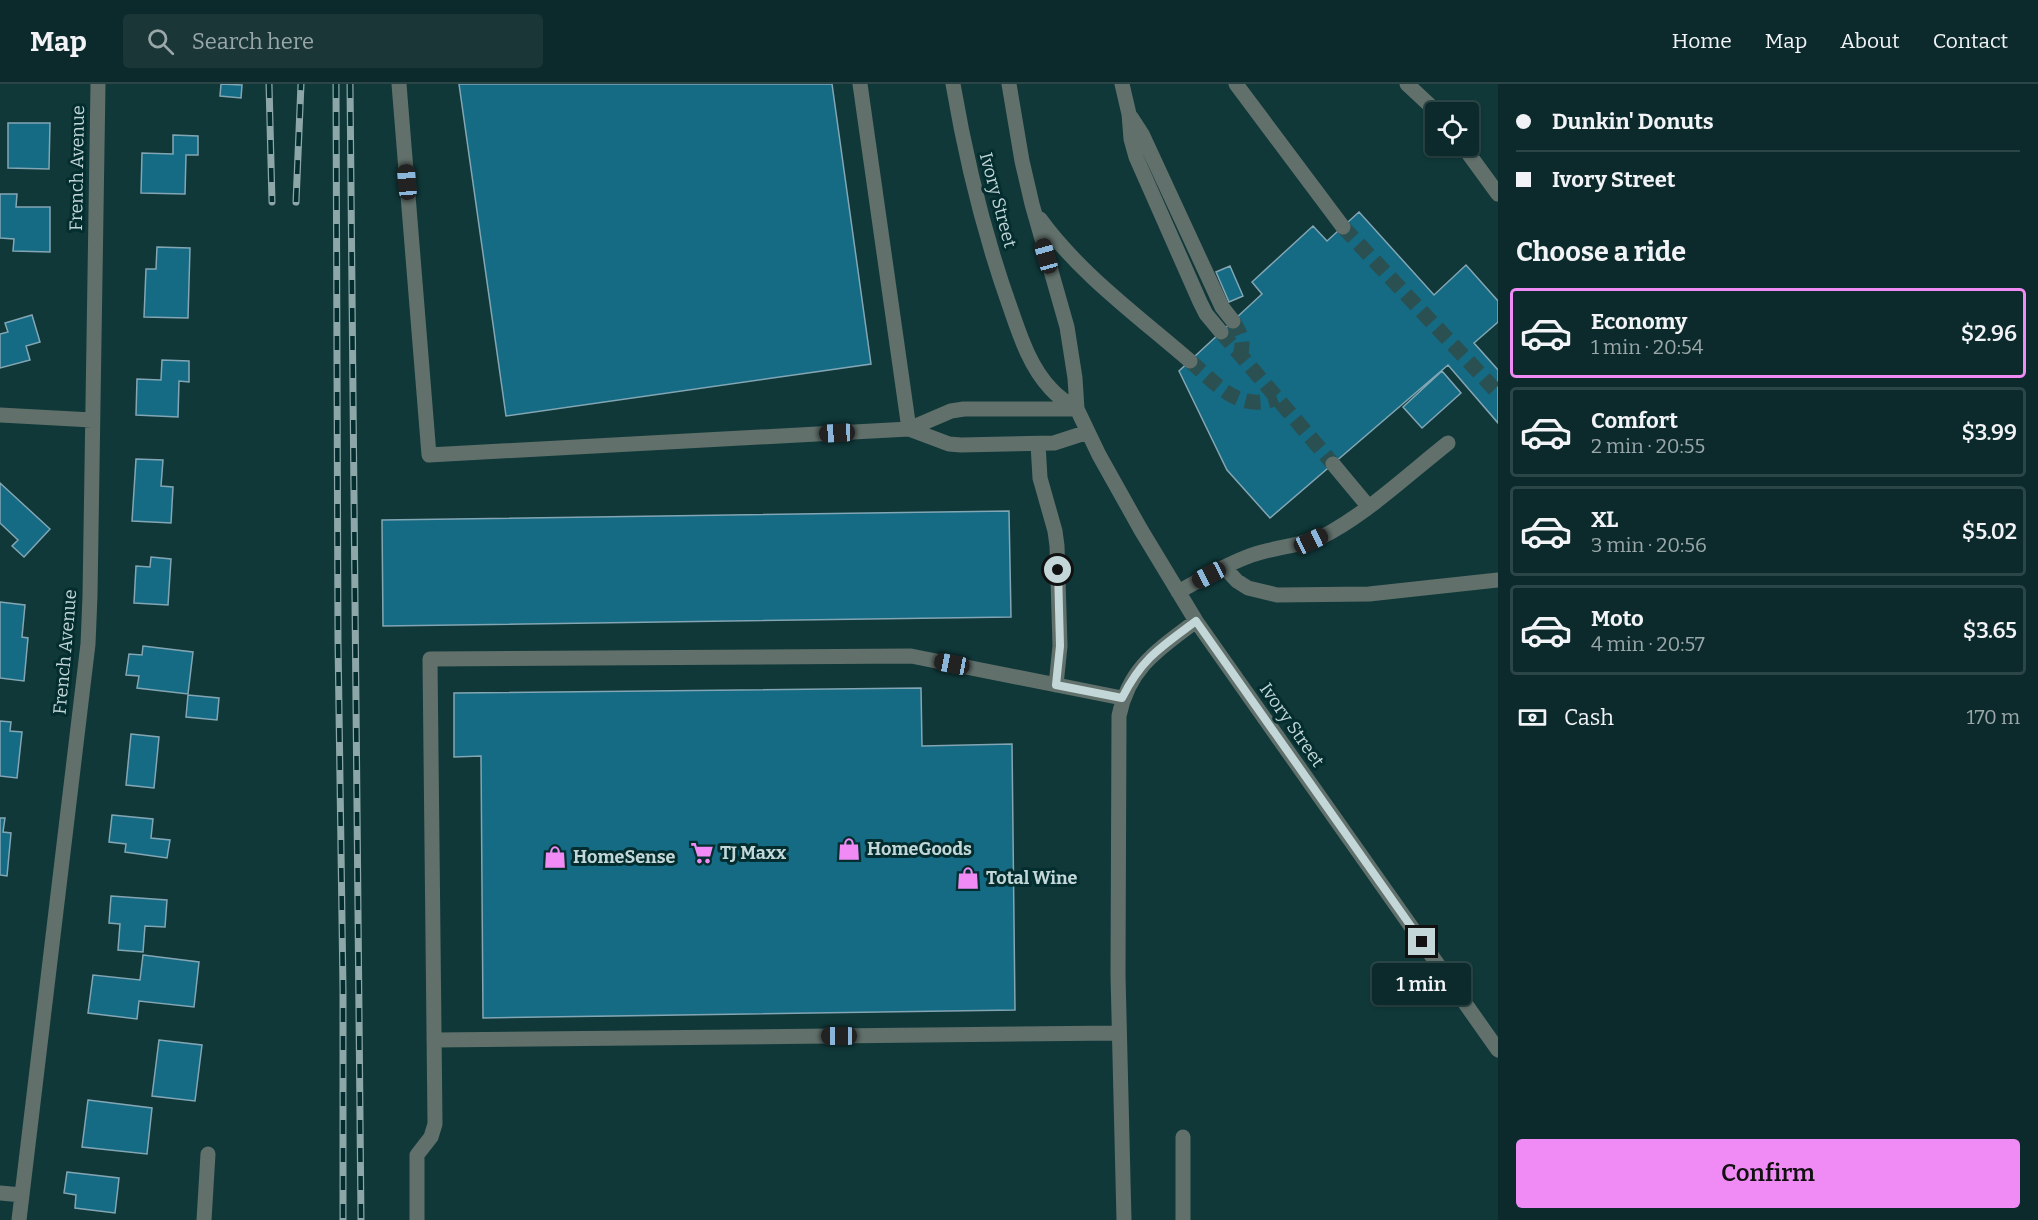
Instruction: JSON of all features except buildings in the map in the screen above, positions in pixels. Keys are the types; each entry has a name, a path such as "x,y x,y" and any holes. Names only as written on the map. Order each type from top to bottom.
{"street":[{"name":"French Avenue","path":"19,1220 88,644 98,84"},
{"path":"399,84 429,455 909,429 951,411 964,409 1077,409"},
{"path":"860,84 909,429"},
{"name":"Ivory Street","path":"953,84 968,169 981,220 1024,348 1050,388 1077,409"},
{"name":"Ivory Street","path":"1009,84 1032,204 1067,327 1077,409 1088,432 1117,489 1196,621 1498,1050"},
{"path":"1122,84 1129,114 1131,139 1152,196 1206,314 1221,332"},
{"path":"1236,84 1343,226"},
{"path":"1407,84 1426,102"},
{"path":"1129,114 1143,134 1222,307 1233,321"},
{"path":"1470,156 1498,194"},
{"path":"1032,204 1048,231 1085,270 1190,361"},
{"path":"0,415 92,420"},
{"path":"909,429 949,444 1038,444 1070,439 1088,432"},
{"path":"1178,592 1254,554 1311,541 1330,532 1368,506 1448,442"},
{"path":"1038,444 1040,478 1057,546 1060,646 1056,685"},
{"path":"1333,464 1368,506"},
{"path":"1224,567 1237,581 1248,588 1277,595 1369,594 1498,580"},
{"path":"1124,1220 1119,1033 1117,735 1122,698 1142,665 1156,651 1196,621"},
{"path":"417,1220 417,1155 431,1137 435,1124 430,659 911,656 1122,698"},
{"path":"435,1040 1119,1033"},
{"path":"1183,1137 1183,1220"},
{"path":"204,1220 208,1154"},
{"path":"0,1193 22,1195"}],"tunnel":[{"path":"1343,227 1498,393"},
{"path":"1233,321 1242,341 1240,355"},
{"path":"1221,332 1333,464"},
{"path":"1190,361 1219,387 1239,399 1263,402 1277,398"}],"railway":[{"path":"269,84 272,202"},
{"path":"296,202 301,84"},
{"path":"336,84 343,1220"},
{"path":"350,84 361,1220"}],"place":[{"name":"HomeGoods","path":"849,849"},
{"name":"TJ Maxx","path":"702,853"},
{"name":"HomeSense","path":"555,857"},
{"name":"Total Wine","path":"968,878"}],"route":[{"path":"1058,570 1060,646 1056,685 1122,698 1142,665 1156,651 1196,621 1422,942"}]}
